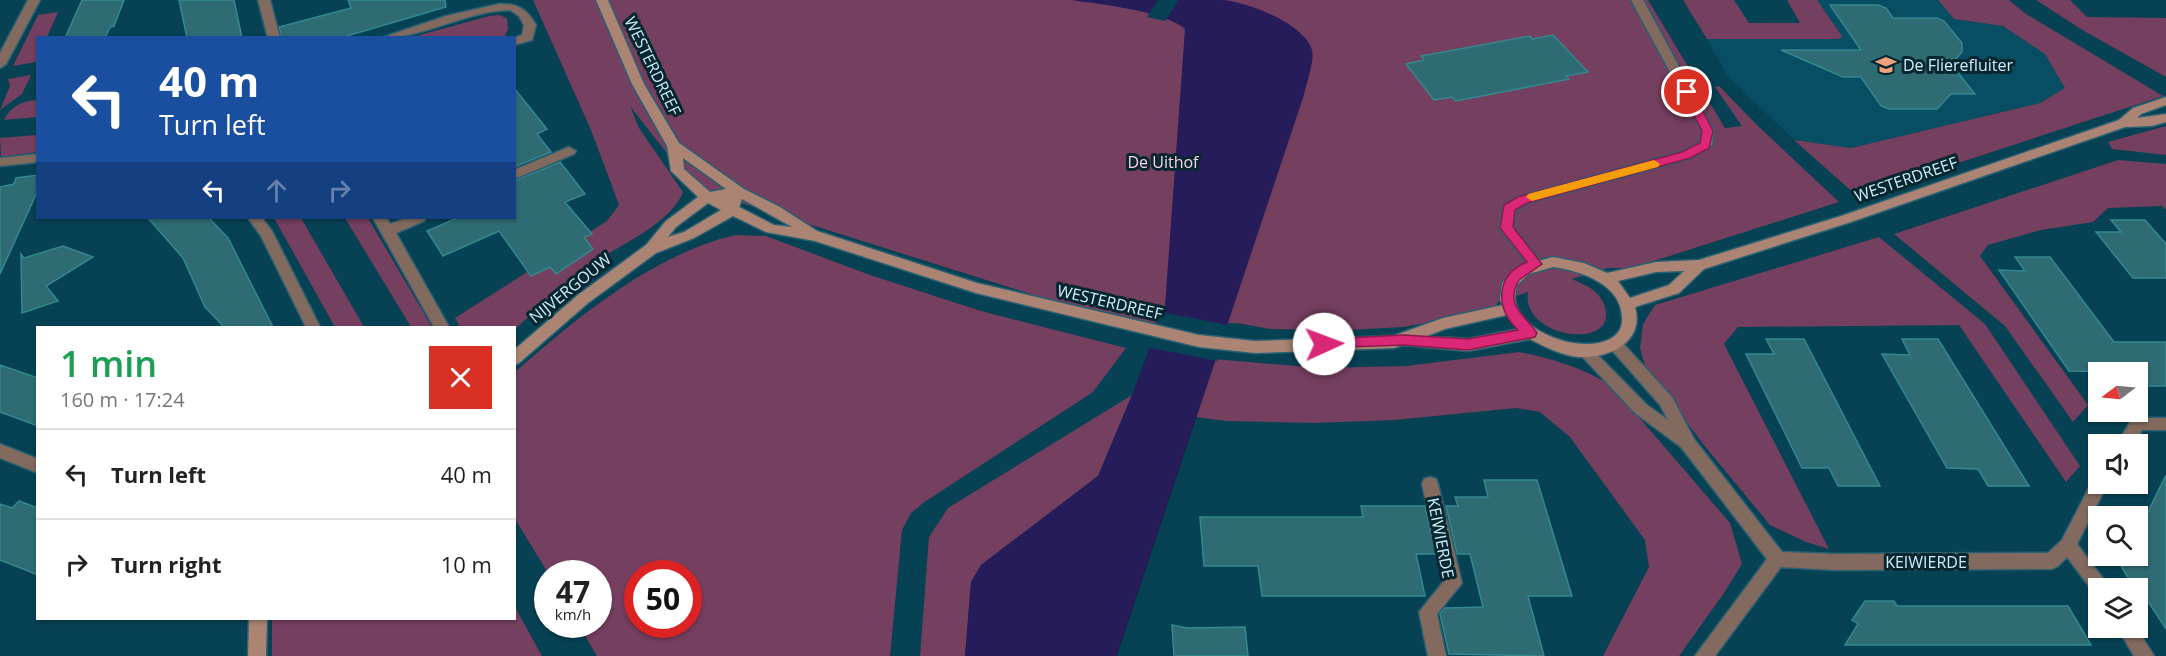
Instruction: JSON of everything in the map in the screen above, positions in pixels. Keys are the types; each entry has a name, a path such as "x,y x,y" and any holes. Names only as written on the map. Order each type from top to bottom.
{"main road":[{"name":"WESTERDREEF","path":"602,0 638,84 674,146 678,171 706,197 771,230 816,236 976,288 1100,319 1199,340 1255,346 1404,340 1468,345 1530,333"},
{"name":"WESTERDREEF","path":"2124,123 2137,111 2166,101"},
{"name":"WESTERDREEF","path":"1605,279 1656,267 1699,265 1846,219 2124,123 2152,122 2166,118"},
{"name":"WESTERDREEF","path":"674,146 739,192 775,210 816,236"},
{"path":"730,211 739,192"},
{"name":"NIJVERGOUW","path":"516,357 583,299 651,249 671,224 706,197 739,192"},
{"name":"NIJVERGOUW","path":"651,249 689,235 730,211"},
{"path":"1552,262 1571,264 1605,279 1618,291 1627,304 1630,315 1629,326 1624,336 1606,348 1584,351 1565,349 1547,343 1530,333 1518,322 1510,309 1507,297 1514,276 1523,269 1536,264 1552,262"},
{"name":"WESTERDREEF","path":"1627,304 1674,289 1699,265"},
{"name":"WESTERDREEF","path":"1404,340 1443,324 1510,309"},
{"path":"257,656 258,620"}],"street":[{"path":"0,64 34,0"},
{"path":"264,0 273,36"},
{"path":"1536,264 1506,228 1509,208 1523,200 1686,155 1705,145 1708,139 1707,131 1637,0"},
{"path":"394,36 489,9 511,8 520,11 530,25 528,37 516,41"},
{"path":"516,174 569,151"},
{"path":"0,162 36,158"},
{"path":"256,219 267,234 313,326"},
{"path":"381,219 441,326"},
{"path":"387,231 417,219"},
{"path":"1615,344 1666,401 1688,444 1777,559 1704,656"},
{"path":"1584,351 1641,409 1688,444"},
{"path":"2132,434 2138,424 2166,424"},
{"path":"0,451 36,465"},
{"name":"KEIWIERDE","path":"1430,484 1453,583 1428,612 1437,656"},
{"name":"KEIWIERDE","path":"1777,559 1835,562 2052,561 2068,545 2094,494"},
{"path":"2068,545 2093,578"},
{"path":"2133,638 2145,656"}],"shaded area":[{"path":"1071,0 1223,0 1234,2 1260,10 1287,23 1307,40 1313,54 1304,95 1117,656 965,656 971,582 981,565 1098,476 1132,395 1165,306 1185,29 1163,17 1148,13"},
{"name":"De Flierefluiter","path":"1817,0 1938,0 1954,19 2003,26 2045,54 2065,88 2040,103 1851,148 1794,140 1727,75 1707,39 1840,39 1842,36"}],"green space":[{"name":"De Uithof","path":"533,0 1648,0 1725,128 1742,126 1715,87 1719,86 1839,202 1657,260 1628,268 1608,268 1572,279 1592,289 1601,299 1606,312 1604,324 1595,331 1581,334 1566,333 1551,328 1538,319 1530,307 1528,292 1498,302 1495,307 1482,313 1403,327 1348,330 1270,329 1237,323 1126,324 694,188 630,106 639,128 683,192 677,203 642,234 579,273 516,328 516,326 459,326 455,318 607,221 619,205 591,130"},
{"path":"1683,0 1734,0 1749,23 1800,23 1787,0 1817,0 1842,36 1840,39 1707,39"},
{"path":"1938,0 2009,0 2026,14 2163,96 1857,196 1794,140 1851,148 2040,103 2065,88 2045,54 2003,26 1954,19"},
{"path":"2036,0 2070,0 2087,17 2166,18 2166,77 2084,31"},
{"path":"58,12 47,36 36,36 36,62 13,66 38,15"},
{"path":"499,15 507,18 508,29 505,36 417,36"},
{"path":"31,75 22,94 0,110 10,86 8,79"},
{"path":"36,100 36,117 4,120 10,111 26,102"},
{"path":"2166,126 2166,155 2112,149 2108,142"},
{"path":"36,135 36,152 1,157 0,138"},
{"path":"2118,160 2166,164 2166,210 2162,206 2108,208 2093,222 2041,230 1988,245 1980,256 2088,405 2073,422 2005,326 1894,234"},
{"path":"275,219 302,219 363,326 334,326"},
{"path":"346,219 369,219 431,326 410,326"},
{"path":"735,235 766,236 870,275 981,311 1126,348 1093,392 911,513 902,530 890,656 597,656 586,638 612,638 612,560 540,560 516,521 516,371 590,310 646,273 704,244"},
{"path":"1879,237 1985,324 2080,466 2066,482 1959,325 1738,327 1724,344 1829,549 1806,542 1770,525 1703,444 1645,366 1640,348 1643,324 1655,305"},
{"path":"1519,352 1567,364 1612,386 1730,523 1742,564 1679,656 1603,656 1649,567 1645,540 1570,437 1540,412 1516,408 1394,420 1314,423 1226,421 1196,417 1214,359 1321,368 1406,366"},
{"path":"1132,395 1098,476 981,565 971,582 965,656 920,656 929,537 948,508"},
{"path":"516,609 542,656 272,656 272,620 516,620"}],"pier":[{"path":"1158,0 1179,0 1165,21 1147,17"},
{"path":"1160,312 1229,325 1217,361 1146,347"}],"building":[{"path":"82,0 124,0 114,26 110,27 106,36 66,36"},
{"path":"179,0 234,0 242,36 187,36"},
{"path":"348,0 445,0 446,7 347,36 281,36 279,27 351,8"},
{"path":"1830,5 1878,5 1886,8 1893,18 1937,18 1944,21 1962,43 1962,52 1951,64 1975,94 1951,94 1937,109 1889,109 1881,106 1861,77 1843,77 1781,50 1861,50"},
{"path":"1553,35 1588,72 1566,76 1569,79 1456,101 1452,97 1434,100 1406,64 1424,60 1421,56 1530,36 1532,39"},
{"path":"516,90 547,129 537,134 551,152 516,166"},
{"path":"560,162 585,194 565,202 592,234 584,237 593,249 556,274 550,267 531,276 499,231 443,256 427,231 455,219 516,219 516,180"},
{"path":"36,175 36,194 0,274 0,187 14,184 16,178"},
{"path":"149,219 210,219 228,238 272,326 223,326 205,307 183,258"},
{"path":"2111,220 2145,220 2166,244 2166,278 2133,278 2096,232 2121,232"},
{"path":"63,246 93,257 46,286 58,301 22,313 21,254 24,258"},
{"path":"2015,257 2050,257 2114,342 2166,342 2166,386 2148,386 2148,362 2088,362 2088,371 2069,371 1999,270 2025,271"},
{"path":"1766,339 1804,339 1880,486 1838,486 1829,468 1802,468 1746,354 1774,354"},
{"path":"1902,339 1938,339 2029,486 1988,486 1978,469 1947,468 1882,354 1910,355"},
{"path":"0,365 36,377 36,425 0,412"},
{"path":"2166,475 2166,629 2148,601 2148,578 2128,578 2121,566 2148,566 2148,512"},
{"path":"1484,480 1537,480 1572,596 1528,596 1544,656 1449,654 1440,614 1445,608 1483,607 1470,554 1457,554 1446,506 1458,506 1455,497 1488,497"},
{"path":"19,501 36,507 36,574 0,560 0,504 12,508"},
{"path":"1361,506 1425,506 1436,554 1416,554 1425,596 1262,596 1258,566 1204,566 1200,517 1363,517"},
{"path":"1865,601 1894,601 1897,606 2068,606 2091,645 1845,645 1858,624 1852,620"},
{"path":"1172,625 1187,628 1245,627 1248,656 1174,656"}],"slow traffic":[{"path":"1532,197 1654,164"}],"place":[{"name":"De Flierefluiter","path":"1886,65"}],"route":[{"path":"1324,344 1404,340 1468,345 1530,333 1518,322 1510,309 1507,297 1514,276 1523,269 1536,264 1506,228 1509,208 1523,200 1686,155 1705,145 1708,139 1707,131 1687,92"}]}
